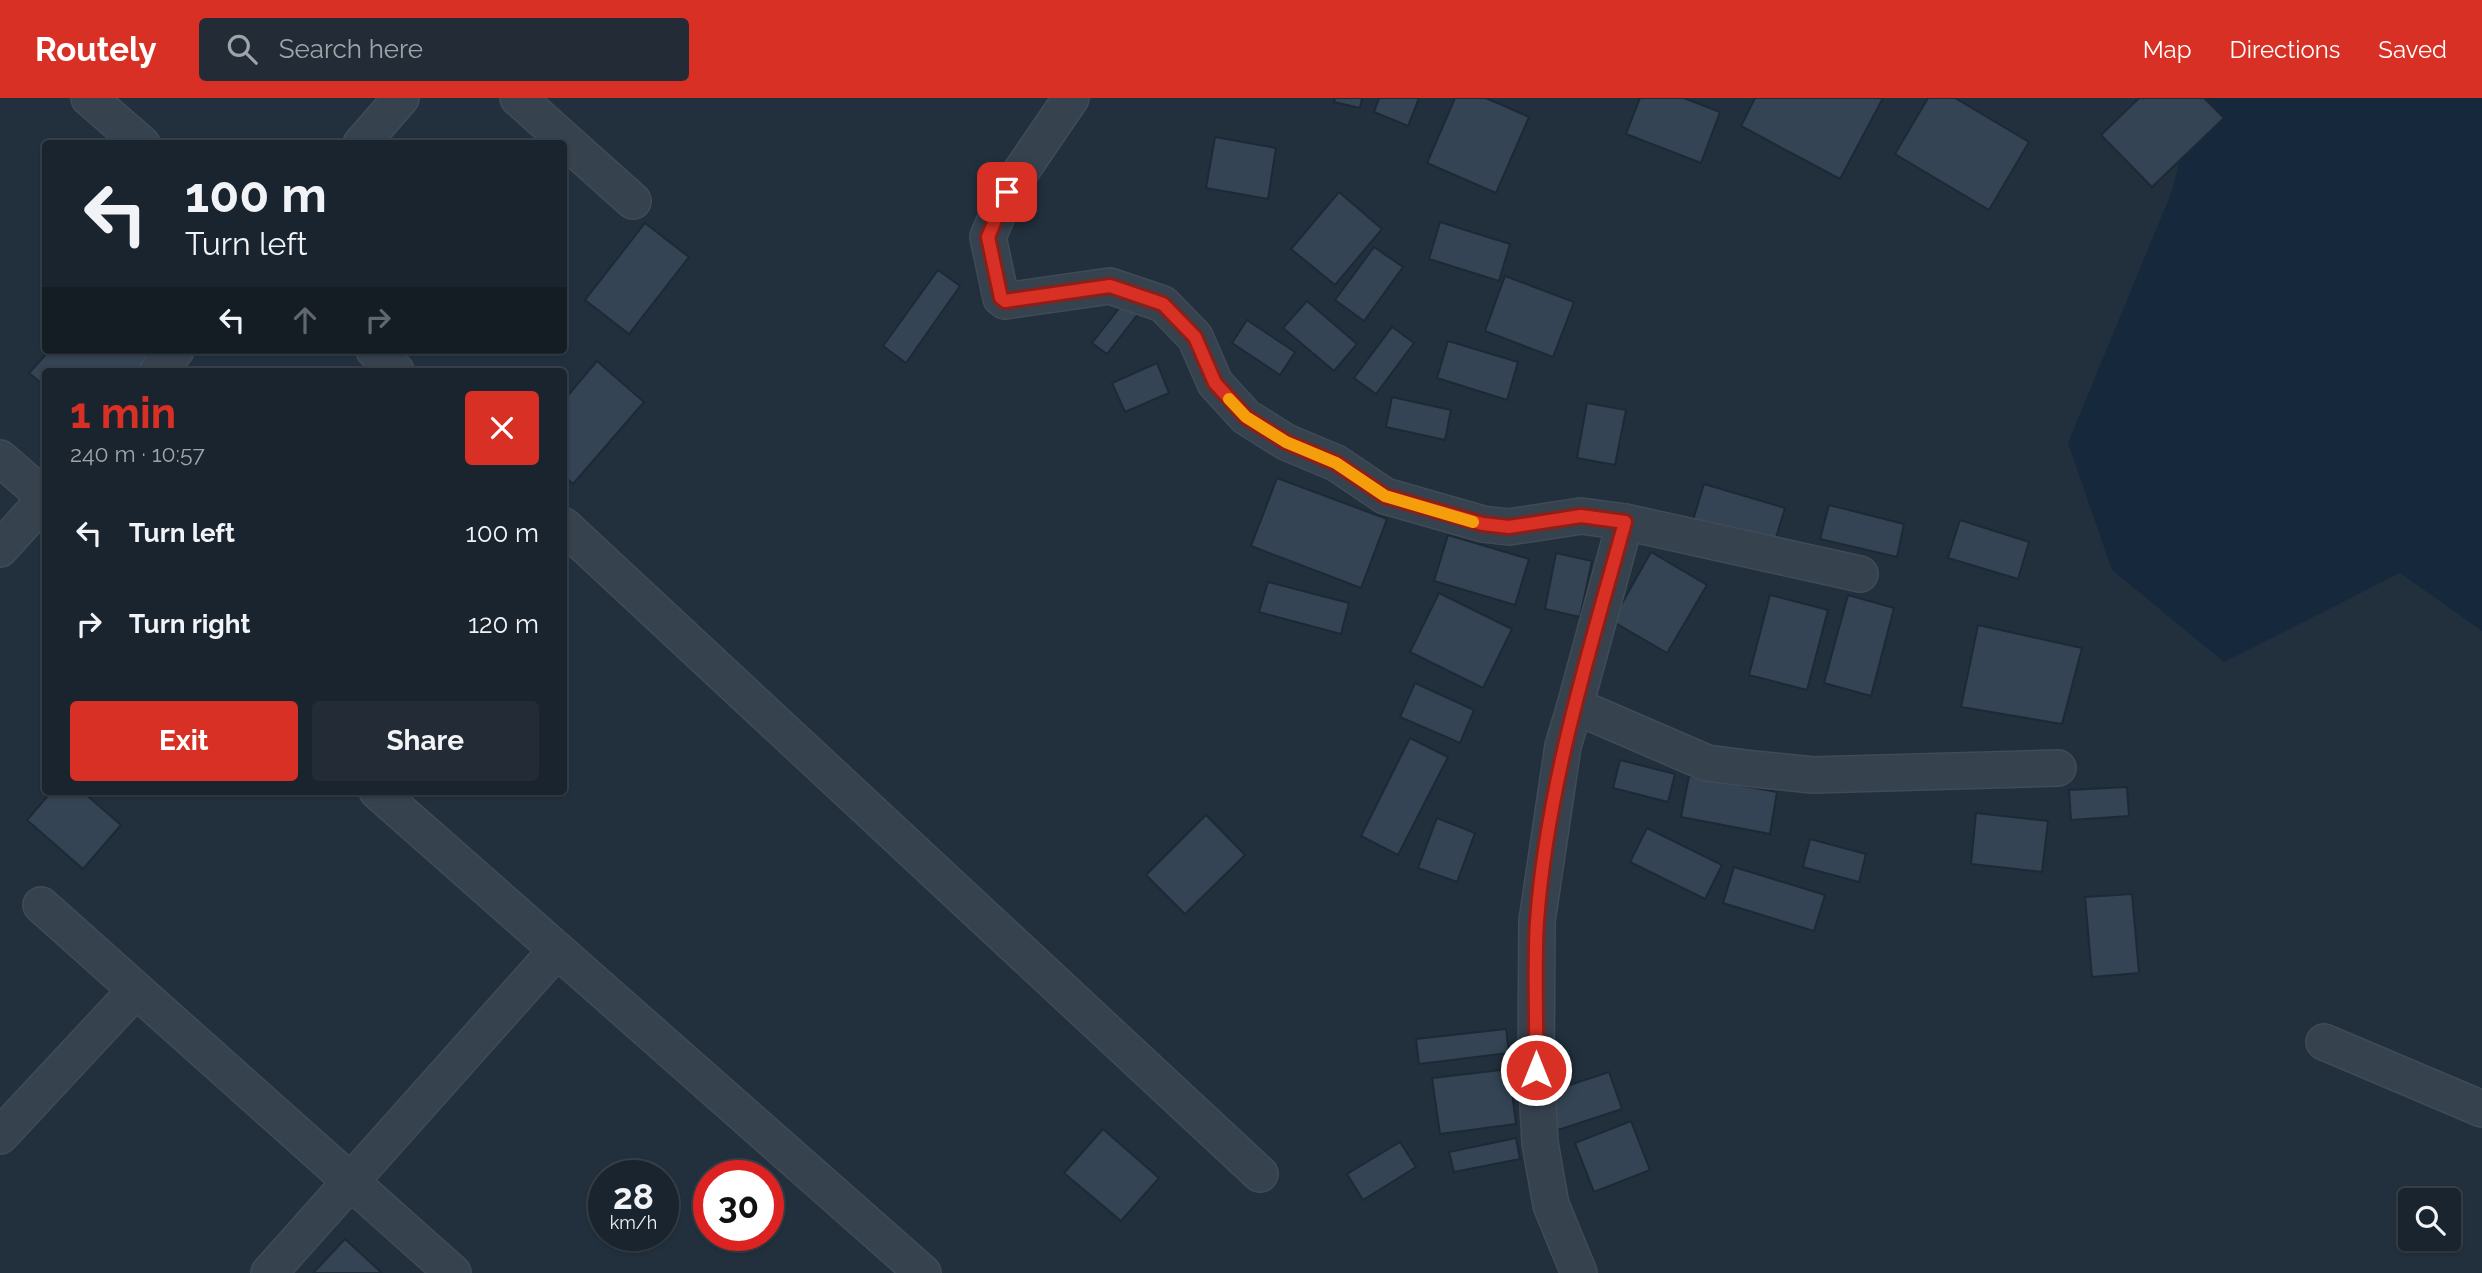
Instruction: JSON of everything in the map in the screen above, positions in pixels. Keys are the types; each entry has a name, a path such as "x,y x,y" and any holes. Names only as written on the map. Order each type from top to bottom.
{"street":[{"path":"89,98 137,140"},
{"path":"364,140 401,98"},
{"path":"518,98 565,140"},
{"path":"1070,98 1007,192 988,237 1001,298 1005,301 1110,286 1163,304 1195,337 1215,383 1246,417 1286,442 1336,463 1385,496 1483,524 1509,527 1581,516 1625,522 1860,573"},
{"path":"567,142 633,201"},
{"path":"161,368 173,354"},
{"path":"378,354 394,368"},
{"path":"0,458 42,495"},
{"path":"0,550 42,501"},
{"path":"1579,1273 1551,1205 1540,1143 1536,1070 1537,921 1563,747 1625,522"},
{"path":"567,529 1260,1174"},
{"path":"1575,706 1707,762 1754,769 1813,775 2058,768"},
{"path":"382,795 923,1273"},
{"path":"41,905 453,1273"},
{"path":"269,1273 558,950"},
{"path":"0,1136 136,990"},
{"path":"2324,1042 2482,1109"}],"water":[{"path":"2191,98 2482,98 2482,631 2400,573 2224,662 2112,570 2068,443 2172,191 2193,108"}],"building":[{"path":"1335,98 1362,98 1360,108 1334,102"},
{"path":"1379,98 1419,98 1408,126 1374,112"},
{"path":"1455,98 1486,98 1529,117 1496,193 1427,163"},
{"path":"1640,98 1684,98 1720,112 1701,163 1626,134"},
{"path":"1755,98 1883,98 1840,179 1741,126"},
{"path":"1928,98 1955,98 2029,142 1989,210 1895,154"},
{"path":"2139,98 2204,98 2224,118 2152,187 2101,135"},
{"path":"1215,137 1276,148 1268,199 1206,188"},
{"path":"1339,192 1382,229 1335,285 1291,249"},
{"path":"1440,222 1510,244 1499,281 1429,259"},
{"path":"645,223 689,257 629,334 585,300"},
{"path":"1374,247 1403,267 1364,321 1335,300"},
{"path":"938,270 960,286 906,363 883,346"},
{"path":"1505,276 1574,302 1553,357 1485,331"},
{"path":"1307,301 1357,344 1334,371 1283,328"},
{"path":"1124,302 1138,314 1107,354 1092,343"},
{"path":"1247,320 1295,352 1280,375 1232,343"},
{"path":"1392,327 1414,343 1376,394 1354,378"},
{"path":"1448,341 1518,362 1507,400 1437,378"},
{"path":"46,354 154,354 142,368 42,368 42,384 29,373"},
{"path":"597,361 644,402 573,484 567,479 567,396"},
{"path":"1157,363 1169,393 1125,412 1112,383"},
{"path":"1392,397 1451,410 1445,440 1386,427"},
{"path":"1587,403 1626,410 1615,465 1577,458"},
{"path":"1277,478 1387,519 1361,588 1251,546"},
{"path":"1704,484 1785,508 1771,554 1690,530"},
{"path":"1829,505 1904,524 1897,557 1820,539"},
{"path":"1960,520 2029,542 2018,579 1948,558"},
{"path":"1448,535 1529,559 1515,605 1434,581"},
{"path":"1651,552 1707,585 1667,653 1612,621"},
{"path":"1556,553 1592,561 1580,617 1545,609"},
{"path":"1268,582 1349,603 1341,634 1259,612"},
{"path":"1439,593 1512,629 1483,688 1410,652"},
{"path":"1770,595 1828,610 1807,690 1749,675"},
{"path":"1848,595 1894,608 1871,696 1824,683"},
{"path":"1978,625 2082,648 2062,724 1961,707"},
{"path":"1415,683 1474,710 1460,743 1400,717"},
{"path":"1410,738 1448,757 1398,855 1361,836"},
{"path":"1620,760 1675,774 1668,802 1613,788"},
{"path":"1689,776 1777,792 1770,834 1681,817"},
{"path":"2127,787 2129,816 2071,820 2069,790"},
{"path":"49,795 87,795 121,825 83,869 27,820"},
{"path":"1976,813 2048,821 2042,872 1971,864"},
{"path":"1206,815 1245,855 1185,914 1146,875"},
{"path":"1437,818 1475,833 1457,882 1418,868"},
{"path":"1647,828 1722,865 1705,899 1630,862"},
{"path":"1810,839 1866,854 1859,882 1803,867"},
{"path":"1734,867 1825,895 1814,931 1723,903"},
{"path":"2132,894 2139,973 2092,977 2085,897"},
{"path":"1506,1029 1509,1053 1419,1064 1416,1039"},
{"path":"1509,1069 1516,1124 1440,1134 1432,1078"},
{"path":"1609,1072 1622,1109 1558,1130 1545,1093"},
{"path":"1631,1121 1650,1170 1594,1192 1575,1143"},
{"path":"1103,1129 1159,1178 1121,1221 1064,1173"},
{"path":"1516,1138 1520,1159 1454,1172 1449,1152"},
{"path":"1400,1142 1416,1167 1363,1200 1347,1174"},
{"path":"345,1239 382,1273 313,1273"}],"slow traffic":[{"path":"1229,399 1246,417 1286,442 1336,463 1385,496 1473,522"}],"route":[{"path":"1007,192 988,237 1001,298 1005,301 1110,286 1163,304 1178,316 1195,337 1215,383 1246,417 1286,442 1336,463 1385,496 1483,524 1509,527 1538,520 1581,516 1625,522 1563,747 1550,825 1537,921 1536,1070"}]}
